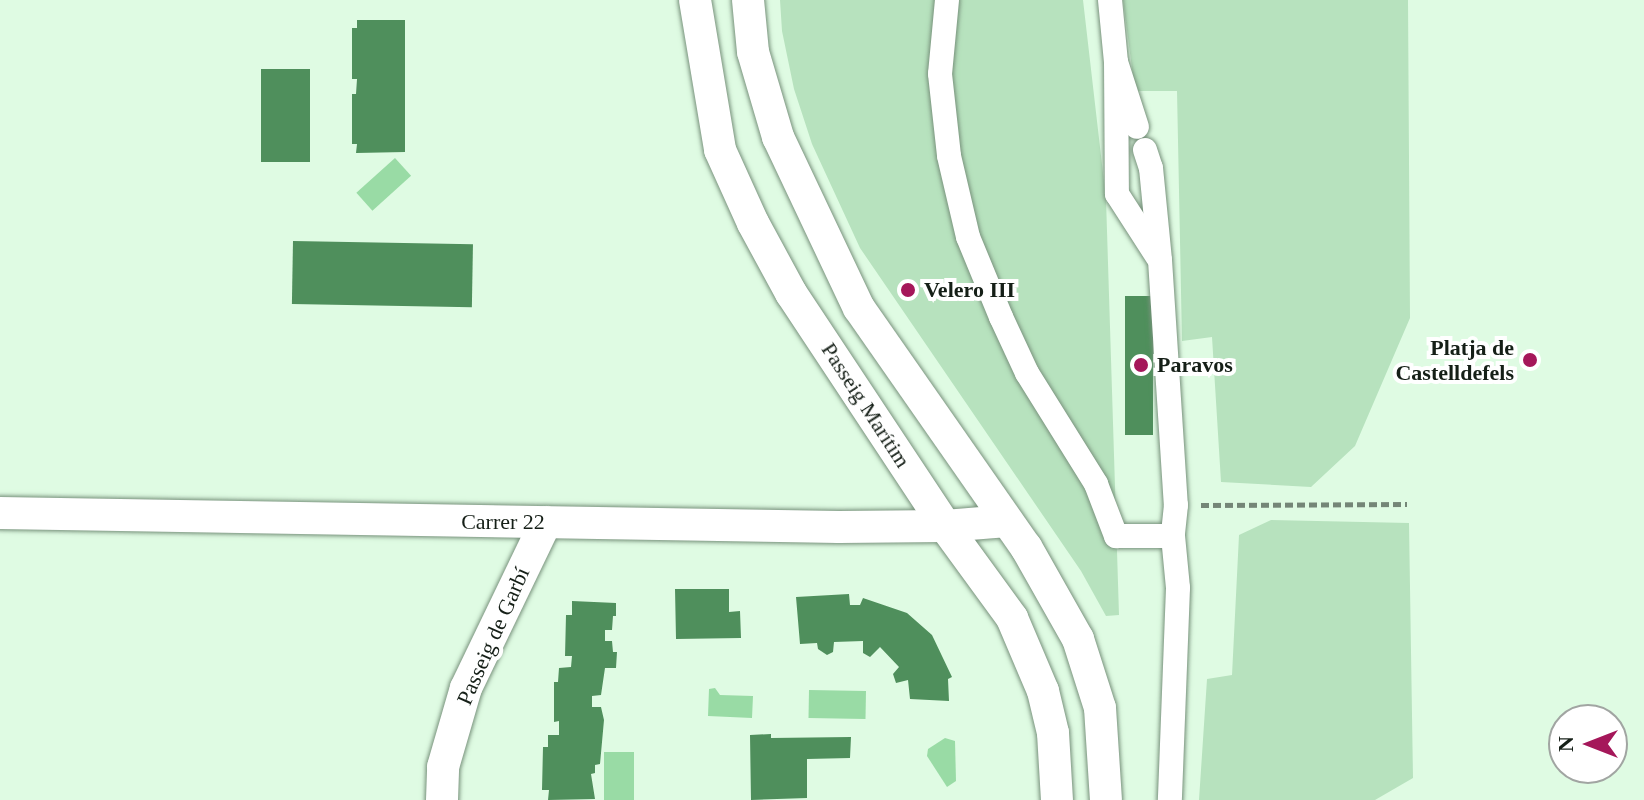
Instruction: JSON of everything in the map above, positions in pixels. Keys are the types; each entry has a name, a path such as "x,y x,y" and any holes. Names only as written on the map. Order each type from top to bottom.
{"street":[{"name":"Passeig Marítim","path":"695,0 720,150 753,223 791,293 945,526 1012,618 1043,691 1053,733 1057,800"},
{"path":"748,0 753,52 778,137 859,308 1047,580 1078,639 1100,708 1106,800"},
{"path":"947,0 940,74 949,156 968,237 1001,317 1027,373 1096,484 1116,536 1173,536"},
{"path":"1110,0 1116,62 1117,194 1160,260"},
{"path":"1116,62 1151,168 1160,260 1176,505 1173,536 1178,588 1170,800"},
{"name":"Carrer 22","path":"0,513 945,526 1007,521"},
{"name":"Passeig de Garbí","path":"442,800 443,767 466,688 546,522"}],"path":[{"path":"1176,505 1407,504"}],"shaded area":[{"path":"780,0 1083,0 1106,199 1119,615 1106,616 1081,571 860,248 812,144 794,89 782,31"},
{"path":"1123,0 1408,0 1410,318 1355,446 1311,487 1221,482 1212,337 1182,341 1177,91 1135,91"},
{"path":"395,158 411,176 372,211 356,193"},
{"path":"1271,520 1409,523 1413,778 1375,800 1199,800 1207,679 1232,675 1239,535"},
{"path":"715,688 720,695 753,696 752,718 708,716 709,689"},
{"path":"809,690 866,691 866,719 809,718"},
{"path":"945,738 955,741 956,781 947,787 927,756 928,749"},
{"path":"604,752 634,752 634,800 604,800"}],"building":[{"path":"357,20 405,20 405,152 356,153 357,144 352,144 352,94 356,94 357,79 352,79 352,28 357,28"},
{"path":"261,69 310,69 310,162 261,162"},
{"path":"293,241 473,244 472,307 292,304"},
{"name":"Paravos","path":"1125,296 1153,296 1153,435 1125,435"},
{"path":"675,589 729,589 729,612 740,611 741,638 676,639"},
{"path":"849,594 850,605 860,605 863,598 907,613 932,635 952,677 948,679 949,701 910,699 908,680 896,683 893,674 899,667 880,647 870,657 863,653 863,641 834,642 833,652 827,655 818,649 817,643 800,644 796,597"},
{"path":"572,601 616,603 612,630 605,630 605,641 612,641 613,652 617,652 616,668 605,668 601,695 592,696 592,707 601,707 604,720 600,764 595,765 595,773 591,774 595,799 548,800 549,790 542,790 543,747 548,747 548,735 559,735 559,721 554,722 554,682 558,682 559,668 571,667 572,656 565,656 566,615 572,615"},
{"path":"771,734 771,738 851,737 850,758 807,759 807,798 751,800 750,735"}],"place":[{"name":"Velero III","path":"908,290"},
{"name":"Platja de Castelldefels","path":"1530,360"},
{"name":"Paravos","path":"1141,365"}]}
